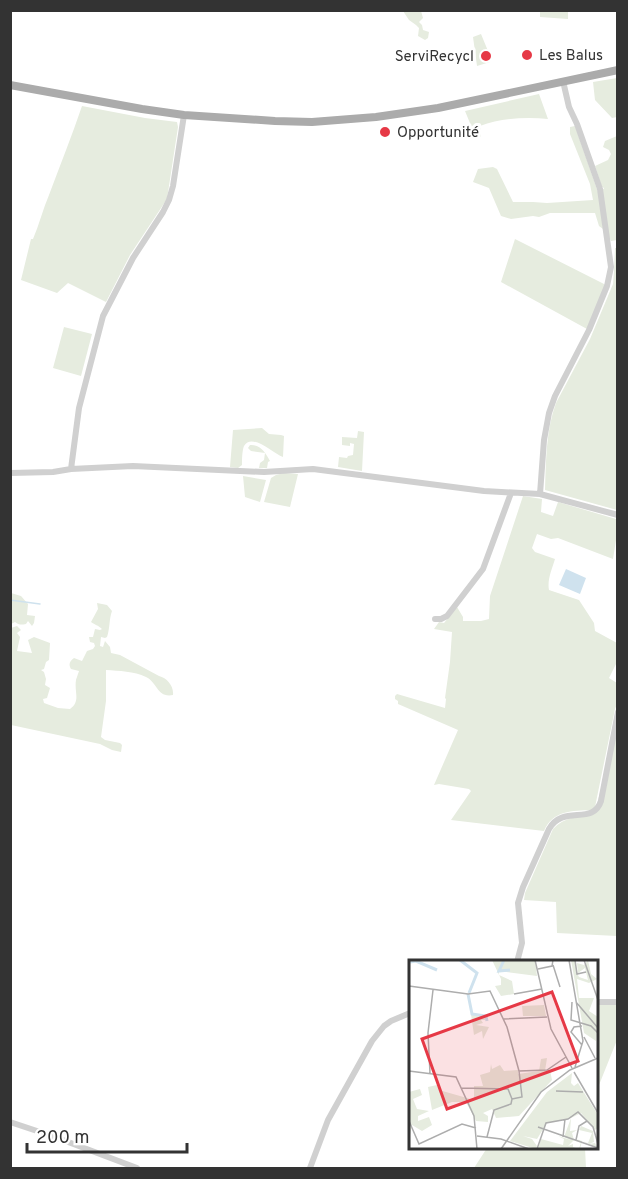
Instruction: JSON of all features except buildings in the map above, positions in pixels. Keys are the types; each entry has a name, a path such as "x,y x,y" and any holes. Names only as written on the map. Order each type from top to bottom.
{"main road":[{"path":"10,85 184,115 294,122 369,118 462,103 618,70"}],"street":[{"path":"540,494 544,440 549,413 593,320 607,286 611,267 600,189 569,107 563,81"},
{"path":"71,469 79,408 104,316 133,258 169,200 184,115"},
{"path":"10,473 124,466 264,472 313,469 484,491 540,494 618,515"},
{"path":"435,619 447,616 480,573 488,559 512,493"},
{"path":"518,960 522,944 518,903 523,887 554,821 563,817 590,813 598,807 618,712"},
{"path":"598,1002 618,1002"},
{"path":"310,1168 328,1120 372,1041 384,1026 409,1014"},
{"path":"10,1122 137,1168"}],"shaded area":[{"path":"403,11 421,11 423,18 419,22 423,30 429,32 428,38 425,40 418,36 419,28"},
{"path":"540,11 568,11 568,19 540,17"},
{"path":"481,34 488,51 480,54 482,62 489,60 490,62 477,66 473,37"},
{"path":"617,78 617,117 612,118 595,100 593,82"},
{"path":"539,94 548,119 514,119 488,123 480,126 481,137 474,133 465,111"},
{"path":"82,106 177,122 178,127 167,199 130,255 106,302 68,283 57,293 21,280 31,239 35,234"},
{"path":"575,126 599,195 603,229 599,226 595,213 550,213 539,217 511,219 501,216 489,188 473,182 478,169 493,167 497,169 513,202 547,203 593,200 590,184 570,134 570,127"},
{"path":"617,136 617,240 611,241 608,235 602,189 604,189 595,166 608,160 611,154 603,147 605,141"},
{"path":"515,239 606,285 587,329 501,282"},
{"path":"615,248 617,248 617,510 545,490 547,446 553,413 590,339 613,284"},
{"path":"64,327 92,334 81,376 53,368"},
{"path":"262,428 269,434 284,436 283,457 252,441 244,446 242,465 238,468 230,467 233,430"},
{"path":"358,431 364,432 362,471 338,467 339,457 347,458 353,455 354,444 342,445 342,437 357,438"},
{"path":"250,445 257,446 265,452 270,461 267,468 259,468 265,453 251,451 248,448"},
{"path":"284,473 298,474 290,507 264,502 271,478"},
{"path":"243,476 266,480 260,502 245,497"},
{"path":"523,496 542,499 541,512 553,516 558,502 616,519 617,534 613,559 558,538 551,539 537,534 532,548 535,552 555,559 549,578 549,590 579,600 594,623 595,631 617,643 617,662 609,678 617,683 617,704 595,807 592,810 558,815 552,819 544,831 451,820 471,791 434,785 458,730 398,704 395,699 397,694 445,708 452,632 434,629 439,622 444,623 457,607 463,621 489,619 490,596"},
{"path":"11,593 21,596 28,604 27,615 35,616 32,626 28,621 26,624 15,622 11,624"},
{"path":"97,603 107,605 112,611 107,637 101,637 100,646 103,647 105,641 111,653 120,655 165,679 173,692 173,695 164,694 150,680 141,675 106,670 106,701 101,737 120,743 121,752 100,744 11,725 11,628 17,626 21,630 17,633 20,637 17,651 32,653 28,640 34,637 50,643 49,660 41,670 46,679 45,685 50,688 47,698 43,699 44,703 70,709 76,699 76,680 79,671 71,669 70,663 74,658 82,661 87,651 95,646 90,642 89,637 93,637 95,629 102,629 91,622 98,609"},
{"path":"617,722 617,936 557,933 556,902 524,900 525,893 553,829 567,819 595,813"},
{"path":"598,1005 618,1005 617,1040 598,1088"},
{"path":"486,1149 585,1149 586,1168 474,1168"}],"water":[{"path":"566,569 586,578 580,594 559,585"}],"waterway":[{"path":"10,600 40,604"}],"place":[{"name":"Les Balus","path":"527,55"},
{"name":"ServiRecycl","path":"486,56"},
{"name":"Opportunité","path":"385,132"}]}
